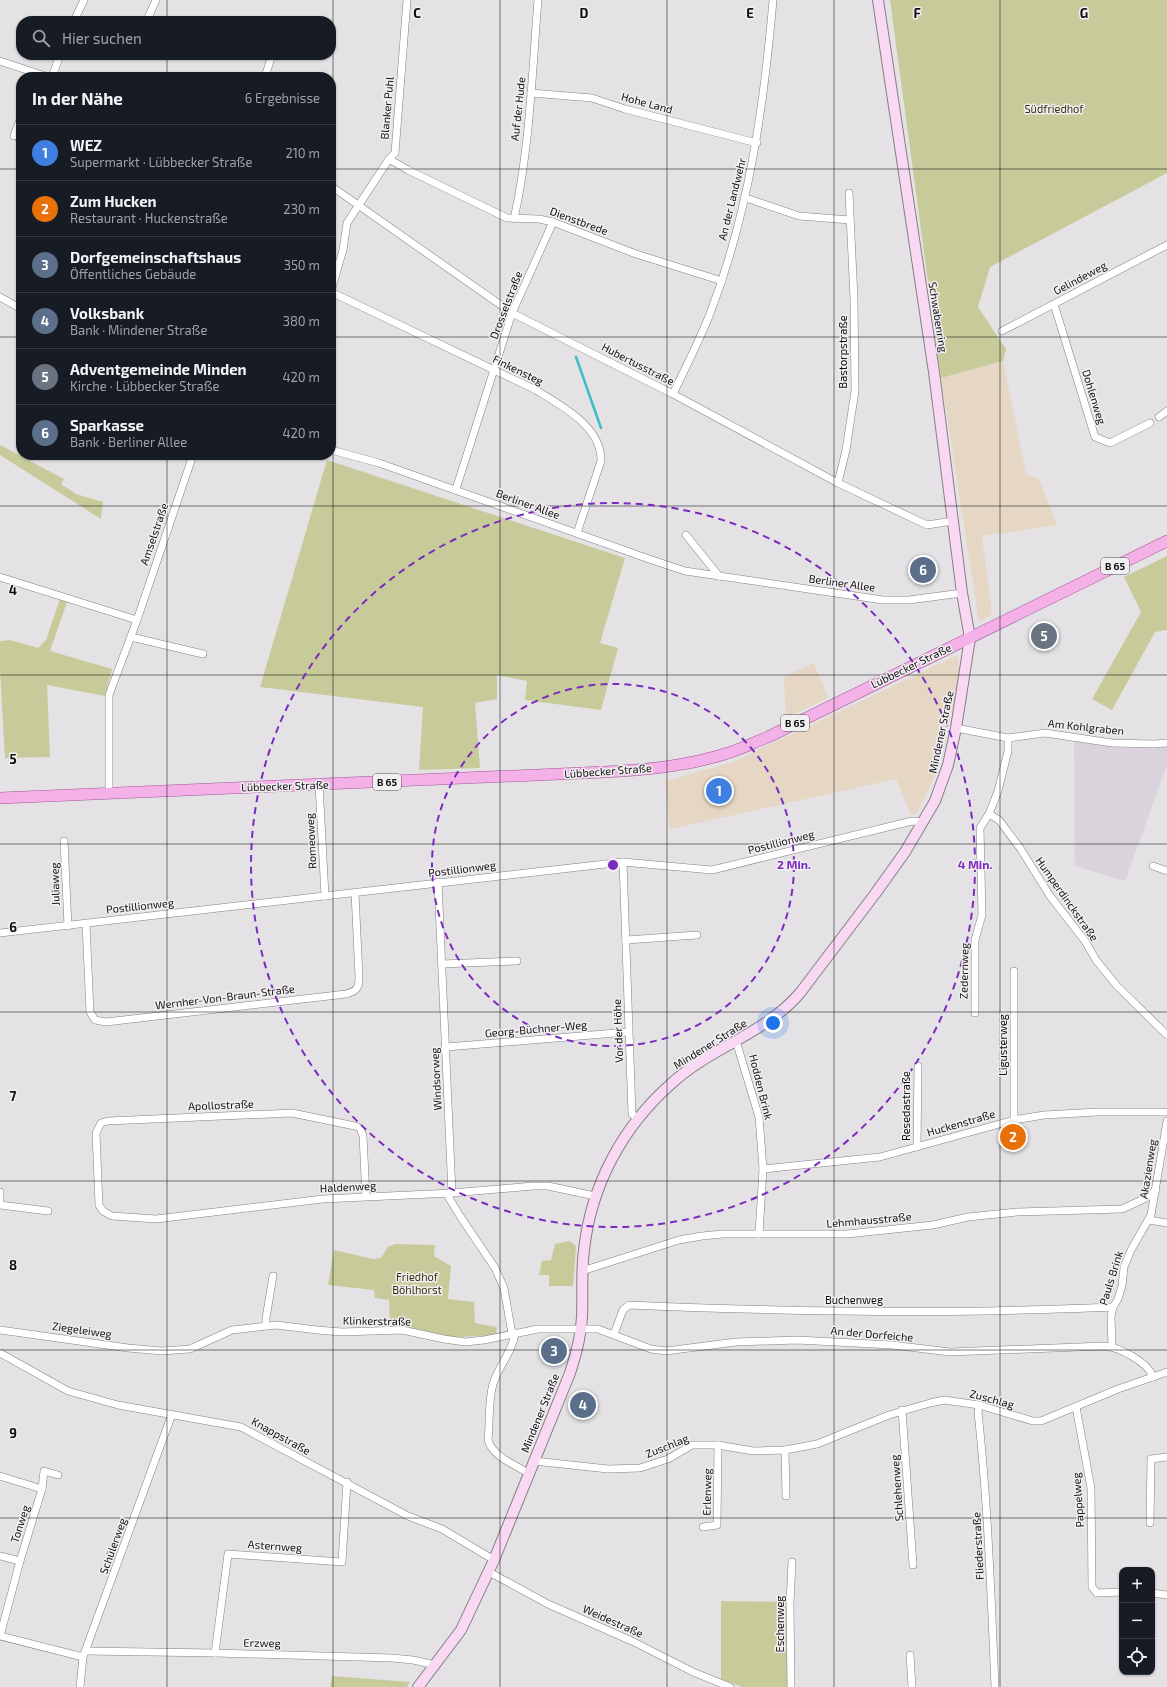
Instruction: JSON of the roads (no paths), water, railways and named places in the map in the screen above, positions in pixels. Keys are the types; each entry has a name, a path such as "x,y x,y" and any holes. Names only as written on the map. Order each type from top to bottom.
{"main road":[{"name":"Lübbecker Straße","path":"0,798 647,770 689,763 729,753 768,737 1167,541"}],"street":[{"path":"76,16 84,0"},
{"path":"149,16 156,0"},
{"name":"Blanker Puhl","path":"336,273 347,222 359,206 389,158 395,153 407,0"},
{"name":"Auf der Hude","path":"514,219 521,186 531,93 538,0"},
{"name":"An der Landwehr","path":"673,394 700,339 722,281 746,198 756,143 773,0"},
{"name":"Schwabenring","path":"878,0 934,372 962,593 970,638"},
{"path":"54,72 58,60"},
{"path":"267,72 270,60"},
{"path":"0,61 28,72"},
{"name":"Hohe Land","path":"531,93 592,98 625,109 756,143"},
{"path":"14,136 16,131"},
{"name":"Dienstbrede","path":"389,158 408,170 507,218 539,219 553,222 636,254 722,281"},
{"name":"Hubertusstraße","path":"336,190 512,313 673,394 838,483 927,525 953,521"},
{"name":"Bastorpstraße","path":"838,483 846,450 855,391 854,299 849,194"},
{"path":"746,198 799,216 850,220"},
{"name":"Drosselstraße","path":"456,489 512,313 553,222"},
{"name":"Gelindeweg","path":"1002,331 1167,244"},
{"name":"Finkensteg","path":"336,294 536,390 557,403 594,434 601,451 600,461 576,533"},
{"path":"0,298 16,306"},
{"name":"Dohlenweg","path":"1054,304 1095,437 1110,443 1150,423"},
{"path":"1159,417 1167,411"},
{"name":"Berliner Allee","path":"336,451 379,463 456,489 685,571 884,600 909,600 962,593"},
{"name":"Amselstraße","path":"109,793 109,695 137,620 191,460"},
{"path":"686,535 719,576"},
{"path":"0,577 137,620"},
{"path":"130,637 203,654"},
{"name":"Mindener Straße","path":"418,1687 461,1630 489,1572 528,1473 570,1373 580,1328 582,1270 587,1226 595,1196 615,1151 637,1118 673,1082 700,1062 779,1014 789,1006 875,894 905,852 935,801 948,765 956,728 970,638"},
{"name":"Am Kohlgraben","path":"956,728 1008,738 1045,733 1109,742 1154,744 1167,743"},
{"path":"989,814 998,791 1008,751 1008,738"},
{"name":"Romeoweg","path":"319,784 325,896"},
{"name":"Zedernweg","path":"975,1013 976,940 982,915 980,828 989,814"},
{"name":"Humperdinckstraße","path":"989,814 999,820 1020,848 1050,896 1085,940 1096,960 1117,986 1167,1035"},
{"name":"Postillionweg","path":"0,933 623,862 712,870 912,821 923,822"},
{"name":"Juliaweg","path":"64,841 68,926"},
{"name":"Vor der Höhe","path":"623,862 632,1114 637,1118"},
{"path":"1153,866 1167,871"},
{"name":"Windsorweg","path":"438,882 446,1047 449,1198 494,1268 504,1288 514,1334"},
{"name":"Wernher-Von-Braun-Straße","path":"86,924 90,1012 96,1020 106,1022 353,992 359,986 355,893"},
{"path":"626,940 697,935"},
{"path":"442,964 517,961"},
{"name":"Ligusterweg","path":"1014,971 1014,1120"},
{"name":"Georg-Büchner-Weg","path":"446,1047 628,1032"},
{"name":"Hodden Brink","path":"736,1041 759,1116 763,1169 759,1234"},
{"name":"Resedastraße","path":"917,1147 918,1066"},
{"name":"Huckenstraße","path":"763,1169 880,1157 1014,1120 1044,1114 1167,1112"},
{"name":"Apollostraße","path":"103,1211 99,1201 96,1133 102,1123 108,1121 292,1113 355,1126 360,1128 364,1136 366,1197"},
{"name":"Akazienweg","path":"1149,1220 1156,1190 1167,1121"},
{"name":"Haldenweg","path":"103,1211 112,1216 156,1219 292,1202 450,1193 533,1186 548,1186 595,1196"},
{"name":"Lehmhausstraße","path":"582,1270 680,1240 702,1236 759,1234 847,1234 933,1225 968,1217 1017,1212 1122,1208 1146,1198 1156,1190"},
{"path":"0,1192 0,1201"},
{"path":"0,1206 48,1211"},
{"path":"1149,1220 1167,1223"},
{"name":"Pauls Brink","path":"1112,1346 1111,1316 1113,1306 1118,1299 1122,1286 1124,1267 1131,1250 1149,1220"},
{"path":"266,1325 273,1276"},
{"name":"Buchenweg","path":"614,1334 623,1310 629,1305 759,1310 934,1312 1083,1309 1113,1306"},
{"name":"Klinkerstraße","path":"162,1351 190,1349 232,1330 266,1325 342,1332 402,1330 465,1342 484,1340 538,1329 580,1328"},
{"name":"An der Dorfeiche","path":"580,1328 598,1329 651,1349 666,1350 736,1342 798,1340 876,1344 950,1352 1112,1346"},
{"name":"Ziegeleiweg","path":"0,1330 121,1347 162,1351"},
{"path":"514,1334 515,1339 498,1371 493,1385 488,1440 495,1453 528,1473"},
{"path":"1112,1346 1149,1368 1153,1377"},
{"name":"Knappstraße","path":"0,1353 68,1392 118,1405 241,1427 262,1437 308,1464 347,1482 408,1516 442,1529 494,1560"},
{"name":"Zuschlag","path":"534,1461 608,1469 640,1468 668,1460 692,1445 718,1445 754,1451 785,1450 817,1444 902,1410 944,1400 979,1404 1033,1421 1047,1420 1118,1389 1167,1372"},
{"name":"Fliederstraße","path":"979,1404 978,1412 985,1472 995,1687"},
{"name":"Pappelweg","path":"1076,1407 1090,1488 1092,1587 1095,1591 1103,1593 1119,1592"},
{"name":"Schlehenweg","path":"902,1410 913,1565"},
{"name":"Schülerweg","path":"80,1687 85,1654 172,1414"},
{"name":"Erlenweg","path":"703,1527 717,1525 718,1445"},
{"path":"785,1450 786,1496"},
{"path":"1150,1523 1151,1459 1167,1457"},
{"name":"Tonweg","path":"0,1636 20,1561 42,1490 44,1471 58,1475"},
{"path":"0,1476 42,1490"},
{"name":"Asternweg","path":"215,1653 228,1554 342,1562 347,1482"},
{"path":"0,1556 20,1561"},
{"name":"Eschenweg","path":"791,1687 790,1603 792,1562"},
{"name":"Weidestraße","path":"489,1572 548,1604 634,1642 693,1672 730,1687"},
{"path":"1155,1593 1167,1595"},
{"name":"Erzweg","path":"0,1636 85,1654 215,1653 392,1658 413,1660 435,1665"},
{"path":"910,1655 912,1687"}],"waterway":[{"path":"576,357 601,428"}],"place":[{"name":"Sparkasse","path":"923,570"},
{"name":"Adventgemeinde Minden","path":"1044,636"},
{"name":"WEZ","path":"719,791"},
{"name":"Zum Hucken","path":"1013,1137"},
{"name":"Dorfgemeinschaftshaus","path":"554,1351"},
{"name":"Volksbank","path":"583,1405"}],"park label":[{"name":"Südfriedhof","path":"1054,109"},
{"name":"Friedhof Böhlhorst","path":"417,1283"}]}
